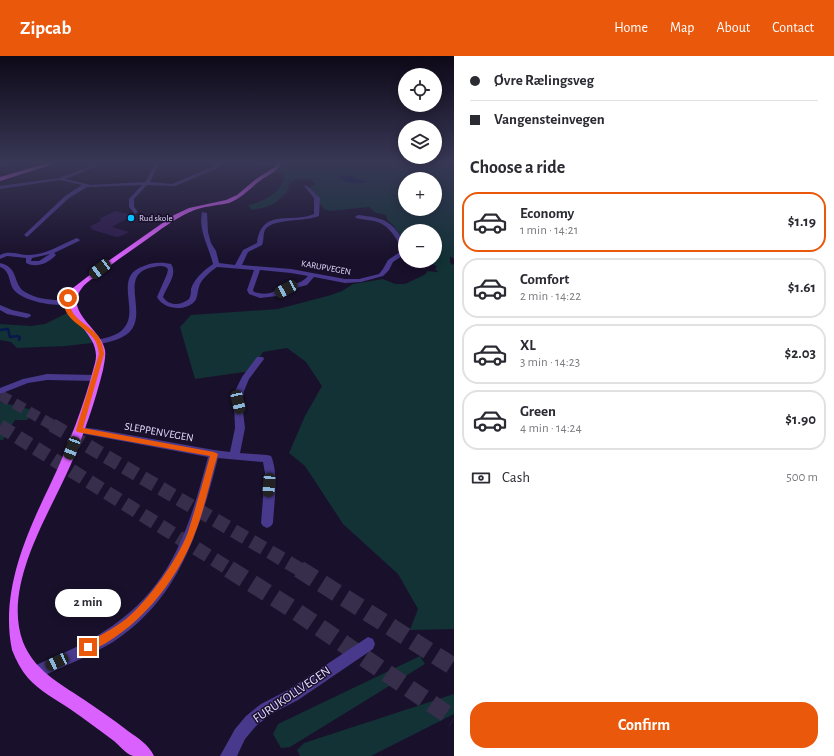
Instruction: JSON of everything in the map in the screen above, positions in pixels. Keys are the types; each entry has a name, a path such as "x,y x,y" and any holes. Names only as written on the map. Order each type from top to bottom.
{"main road":[{"path":"145,756 121,735 34,673 19,650 11,626 9,608 10,586 21,554 60,478 79,430 101,358 99,342 69,301 72,292 106,264 176,216 191,210 228,201 242,195"}],"street":[{"path":"26,235 71,195"},
{"path":"135,195 131,198 131,206 135,212"},
{"path":"238,266 245,251 260,244 262,231 267,225 276,221 304,219 317,215 317,198 314,195"},
{"path":"99,342 119,335 129,327 132,316 130,298 131,282 137,272 150,265 160,264 171,268 172,274 160,297 163,302 168,305 178,306 187,304 191,301 199,281 211,268 216,265 214,255 205,232 204,213"},
{"name":"KARUPVEGEN","path":"216,265 258,268 313,275 345,281 358,282 370,279 381,275 386,270 390,261 403,253 404,247 390,225 379,220 358,217"},
{"path":"0,257 6,254 29,257 28,262 36,264 52,257 53,255 50,252 77,240"},
{"path":"0,265 8,268 12,272 17,288 21,293 29,297 43,300 69,301"},
{"path":"258,268 250,290 251,293 260,296 275,295 290,287 305,284 313,275"},
{"path":"1,308 27,316"},
{"path":"234,456 240,430 240,413 238,402 240,390 246,375 260,359"},
{"path":"0,391 22,381 43,376 95,378"},
{"name":"SLEPPENVEGEN","path":"79,430 214,454 267,459 270,473 267,523"},
{"path":"34,673 108,637 130,621 147,603 171,572 183,553 192,533 214,454"},
{"name":"FURUKOLLVEGEN","path":"228,756 240,734 251,721 266,709 293,695 368,644"}],"green space":[{"path":"271,195 284,195 273,204 263,208 252,210 248,205 254,204 266,199"},
{"path":"313,195 398,195 398,216 442,216 442,195 454,195 454,259 450,256 450,262 452,265 454,264 454,629 410,630 418,609 398,574 343,524 305,466 289,453 305,416 322,386 306,362 287,348 263,352 251,371 195,379 180,327 191,315 278,309 331,295 342,291 353,284 383,279 395,284 405,284 426,274 427,271 438,272 435,269 436,268 442,268 442,224 398,224 398,232 387,220 386,215 376,213 369,207 330,211 324,209"},
{"path":"73,310 92,337 92,343 66,346 17,348 11,342 0,340 0,324 31,326 45,324"},
{"path":"0,402 37,411 27,420 15,420 3,440 0,440"},
{"path":"420,656 425,664 290,747 281,748 273,734 278,724"},
{"path":"454,694 454,714 371,756 300,756 297,750 304,743"}],"building":[{"name":"Rud skole","path":"115,211 133,215 112,227 129,232 116,237 90,229 93,228 89,227 102,220 99,219"}],"waterway":[{"path":"0,330 8,329 10,337 18,336 20,338 19,340"}],"tunnel":[{"path":"0,395 54,426"},
{"path":"52,425 301,570"},
{"path":"0,426 231,570"},
{"path":"229,569 291,608 454,719"},
{"path":"299,569 454,667"}],"place":[{"name":"Rud skole","path":"131,218"}],"route":[{"path":"68,298 67,304 69,313 95,336 99,342 102,354 79,430 214,454 192,533 183,553 171,572 144,608 130,621 108,637 88,647"}]}
